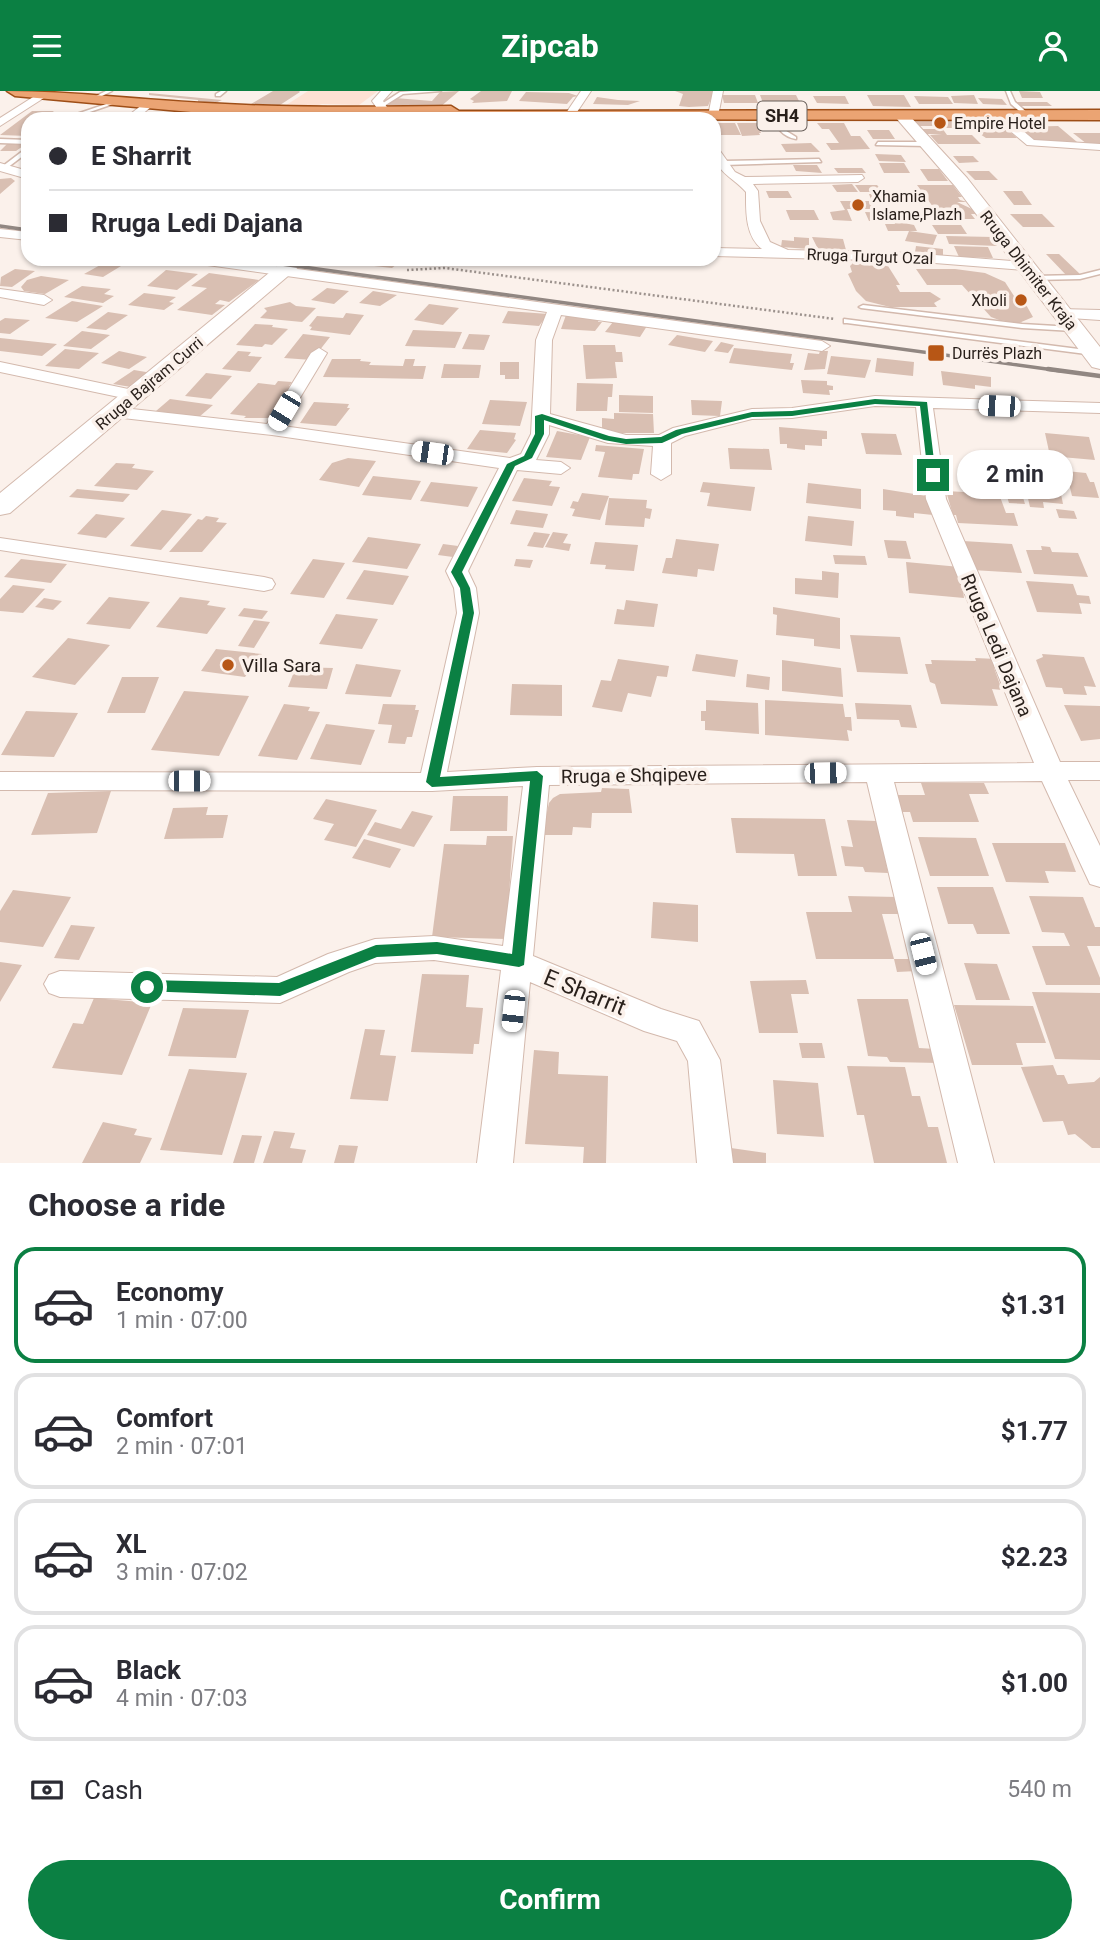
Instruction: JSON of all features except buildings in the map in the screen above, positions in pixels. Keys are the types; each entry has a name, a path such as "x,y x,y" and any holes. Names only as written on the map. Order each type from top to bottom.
{"main road":[{"name":"SH4","path":"15,91 94,98 115,96 150,103 256,112"},
{"name":"SH4","path":"347,112 383,108 422,112"},
{"name":"SH4","path":"721,116 1100,115"}],"street":[{"path":"383,108 377,101 387,91"},
{"path":"572,112 586,91"},
{"path":"705,112 718,91"},
{"path":"0,124 45,94"},
{"path":"138,112 150,103"},
{"name":"Rruga Dhimiter Kraja","path":"902,115 961,182 1098,359"},
{"path":"999,116 1031,143 1100,147"},
{"path":"2,167 21,173"},
{"path":"727,171 859,179"},
{"path":"727,171 752,191 755,229 764,244 783,252"},
{"path":"2,235 21,236"},
{"name":"Rruga Turgut Ozal","path":"721,252 909,257 1030,272"},
{"name":"Rruga Bajram Curri","path":"0,507 290,266"},
{"path":"297,266 556,308 822,346"},
{"path":"0,293 44,300"},
{"path":"432,782 468,613 465,588 457,572 511,464 528,458 540,434 544,340 556,308"},
{"path":"1067,321 1100,315"},
{"path":"272,430 319,353"},
{"path":"0,367 133,395"},
{"path":"0,386 18,372"},
{"path":"539,416 626,441 662,440 679,432 752,414 792,413 875,401 1100,408"},
{"name":"Rruga Ledi Dajana","path":"924,404 936,499 1051,772 1100,876"},
{"path":"114,412 272,430 511,464 561,468"},
{"path":"661,474 662,440"},
{"path":"0,544 264,585"},
{"name":"Rruga e Shqipeve","path":"0,781 432,782 537,776 1100,771"},
{"path":"878,772 976,1163"},
{"path":"495,1163 537,776"},
{"name":"E Sharrit","path":"60,984 280,990 365,955 388,950 437,948 519,961 535,971 655,1021 688,1031 704,1060 715,1163"}],"lane":[{"path":"1008,91 1013,103 1028,116"},
{"path":"383,108 401,93 439,92"},
{"path":"80,112 115,96"},
{"path":"775,115 781,130 794,138"},
{"path":"0,141 21,142"},
{"path":"878,144 927,144"},
{"path":"2,167 21,154"},
{"path":"727,171 819,161"},
{"path":"1030,272 1080,277 1100,272"},
{"path":"863,307 1022,327 1067,321"},
{"path":"847,321 1098,359"}],"path":[{"path":"407,270 445,268 847,321"}],"shaded area":[{"path":"308,91 378,91 359,105 322,104 277,111"}],"railway":[{"path":"0,226 21,229"},
{"path":"296,266 1061,371"},
{"path":"1048,369 1100,376"}],"place":[{"name":"Empire Hotel","path":"940,123"},
{"name":"Xhamia Islame,Plazh","path":"858,205"},
{"name":"Xholi","path":"1021,300"},
{"name":"Durrës Plazh","path":"936,353"},
{"name":"Villa Sara","path":"228,665"}],"route":[{"path":"147,987 280,990 376,951 437,948 519,961 537,776 432,782 468,613 465,588 457,572 511,464 528,458 540,434 539,416 608,438 626,441 662,440 679,432 752,414 792,413 875,401 924,404 933,475"}]}
